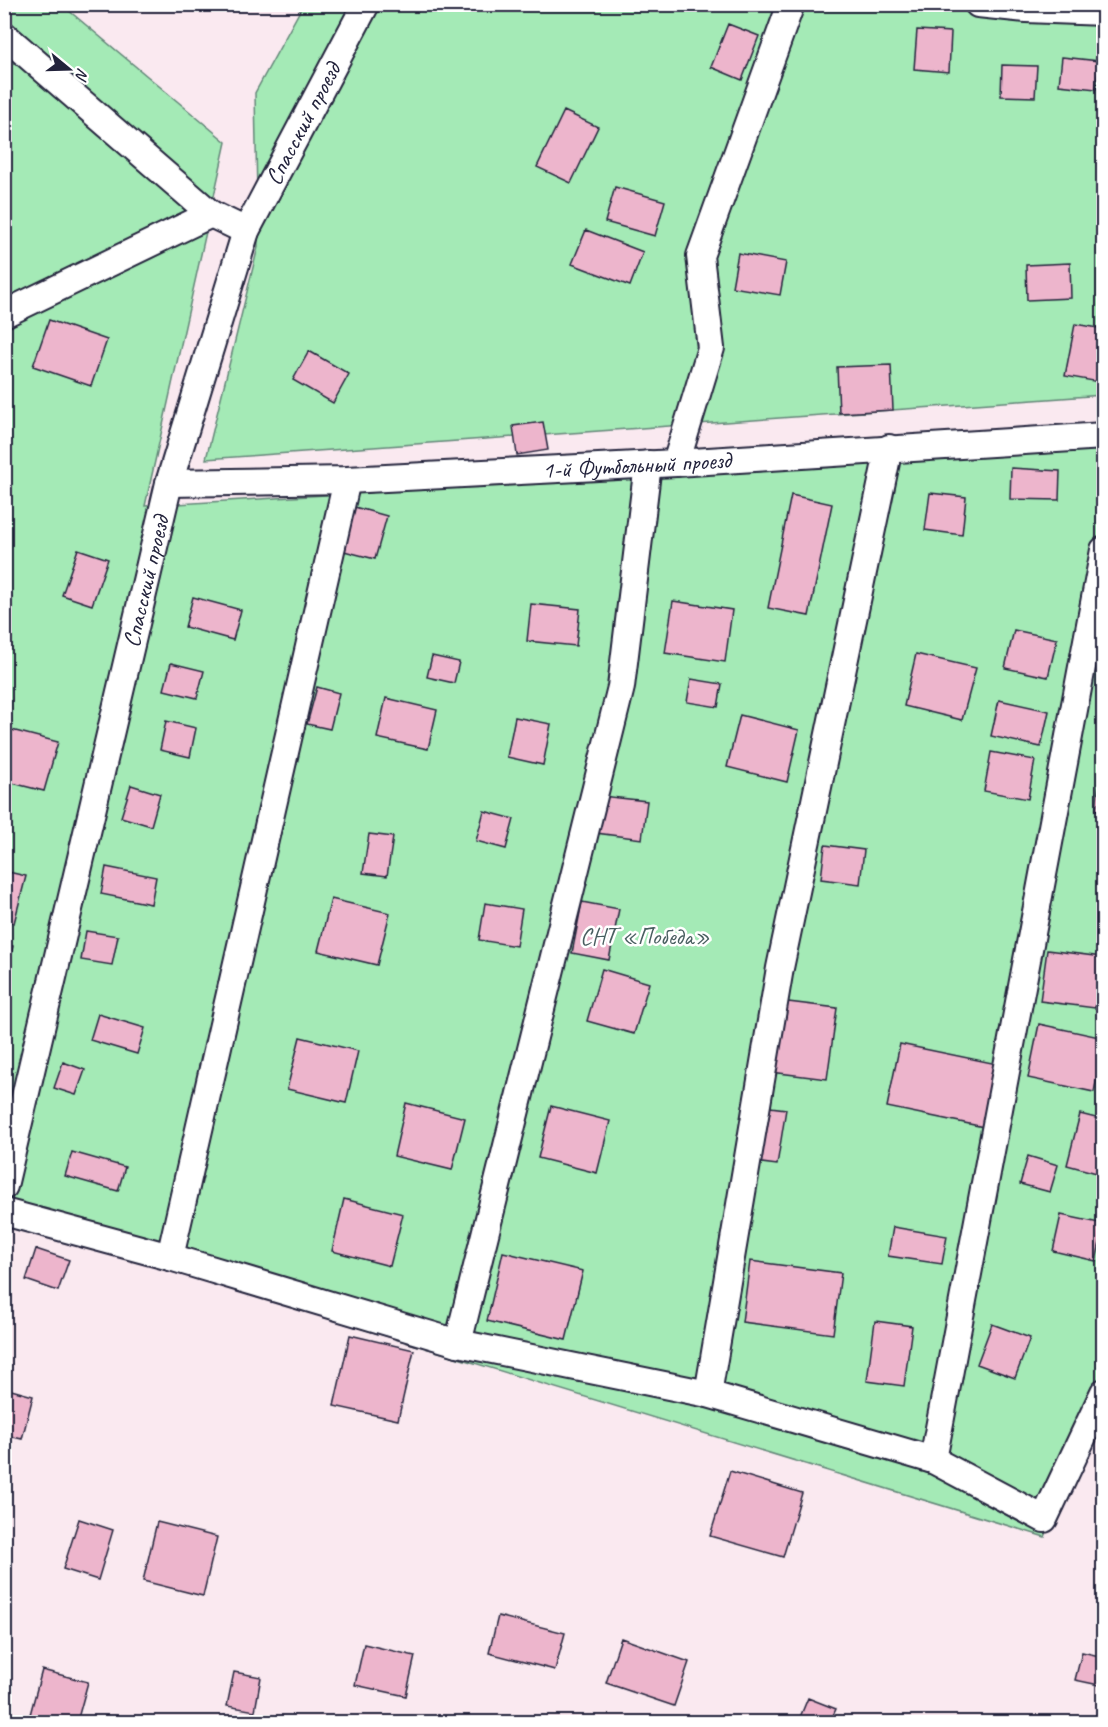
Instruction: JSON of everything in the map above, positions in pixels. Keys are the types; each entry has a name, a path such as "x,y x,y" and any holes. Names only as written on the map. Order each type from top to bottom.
{"street":[{"name":"Спасский проезд","path":"4,1186 169,483 246,231 366,4"},
{"path":"676,463 711,348 700,256 791,4"},
{"path":"978,4 1026,9 1104,12"},
{"path":"4,35 212,214 246,231"},
{"path":"4,314 212,214"},
{"name":"1-й Футбольный проезд","path":"169,483 346,480 676,463 1104,436"},
{"path":"708,1394 780,968 890,448"},
{"path":"458,1343 621,687 648,464"},
{"path":"170,1257 346,480"},
{"path":"933,1460 1104,550"},
{"path":"4,1212 170,1257 458,1343 708,1394 933,1460 1044,1519 1104,1392"}],"green space":[{"name":"СНТ «Победа»","path":"4,5 62,5 226,142 145,506 1103,448 1103,1386 1045,1537 5,1220"},
{"path":"303,5 1103,5 1103,395 206,459 258,247 255,93"}],"building":[{"path":"728,24 759,36 742,80 711,67"},
{"path":"917,30 951,32 949,72 914,69"},
{"path":"1062,57 1099,61 1096,89 1059,85"},
{"path":"1002,65 1037,66 1035,97 1001,96"},
{"path":"564,111 598,127 571,183 537,167"},
{"path":"615,187 665,201 655,236 605,222"},
{"path":"586,230 643,252 630,286 572,264"},
{"path":"738,253 786,262 780,295 732,287"},
{"path":"1070,263 1071,298 1027,300 1026,265"},
{"path":"49,320 107,340 91,386 33,366"},
{"path":"1075,324 1104,329 1104,359 1099,382 1065,376"},
{"path":"309,351 349,374 333,403 293,380"},
{"path":"891,365 893,410 839,413 837,367"},
{"path":"543,422 548,450 517,455 513,426"},
{"path":"1011,468 1060,471 1059,500 1010,499"},
{"path":"930,493 966,497 962,535 925,530"},
{"path":"791,495 832,504 809,616 768,608"},
{"path":"351,506 387,516 375,559 340,550"},
{"path":"78,549 108,559 92,605 62,595"},
{"path":"193,597 241,610 233,640 185,627"},
{"path":"673,601 732,610 725,662 665,653"},
{"path":"531,604 580,609 576,646 527,641"},
{"path":"1014,630 1057,639 1048,677 1005,668"},
{"path":"916,654 976,668 962,720 904,706"},
{"path":"432,656 459,662 454,683 427,677"},
{"path":"171,663 204,671 197,698 164,690"},
{"path":"691,679 722,684 718,707 687,702"},
{"path":"317,687 339,693 330,729 307,724"},
{"path":"386,698 437,710 428,749 377,738"},
{"path":"999,700 1049,711 1041,747 991,736"},
{"path":"740,715 799,730 787,782 727,767"},
{"path":"515,717 551,724 543,765 507,757"},
{"path":"166,721 196,728 190,757 160,750"},
{"path":"4,728 58,742 44,791 4,781"},
{"path":"991,752 1035,760 1028,799 984,791"},
{"path":"1100,770 1104,770 1104,811 1096,810"},
{"path":"131,785 160,794 151,826 121,817"},
{"path":"601,796 647,801 642,839 596,833"},
{"path":"484,811 514,819 506,849 476,841"},
{"path":"369,834 393,837 387,876 363,873"},
{"path":"825,845 864,850 860,884 821,879"},
{"path":"106,867 156,877 151,904 101,894"},
{"path":"4,871 26,876 14,923 4,921"},
{"path":"331,899 390,913 377,965 318,951"},
{"path":"582,902 619,909 609,960 572,953"},
{"path":"485,903 522,909 516,946 479,940"},
{"path":"86,931 118,936 112,965 81,960"},
{"path":"4,944 13,946 4,984"},
{"path":"1047,950 1102,957 1095,1008 1040,1001"},
{"path":"602,969 649,983 634,1034 587,1021"},
{"path":"780,1001 837,1008 827,1079 771,1072"},
{"path":"98,1014 145,1028 137,1054 90,1040"},
{"path":"1039,1024 1104,1038 1094,1092 1028,1078"},
{"path":"300,1037 358,1051 346,1103 287,1089"},
{"path":"900,1044 997,1064 984,1127 887,1107"},
{"path":"63,1062 85,1070 76,1095 54,1088"},
{"path":"406,1103 465,1118 452,1170 394,1156"},
{"path":"551,1106 610,1121 597,1173 538,1158"},
{"path":"762,1106 786,1109 777,1165 754,1162"},
{"path":"1080,1114 1104,1120 1104,1175 1067,1165"},
{"path":"72,1152 125,1167 118,1191 65,1176"},
{"path":"1028,1156 1058,1165 1050,1192 1020,1184"},
{"path":"344,1199 403,1214 390,1266 332,1251"},
{"path":"1061,1215 1104,1224 1096,1261 1053,1251"},
{"path":"893,1227 947,1236 942,1264 888,1256"},
{"path":"36,1249 69,1260 58,1291 26,1280"},
{"path":"503,1252 583,1271 566,1340 487,1321"},
{"path":"750,1261 841,1273 833,1334 742,1322"},
{"path":"875,1321 912,1326 904,1386 867,1381"},
{"path":"992,1324 1030,1338 1015,1378 977,1364"},
{"path":"350,1335 414,1350 398,1420 334,1406"},
{"path":"4,1388 33,1396 22,1439 4,1435"},
{"path":"730,1471 802,1493 783,1557 710,1536"},
{"path":"79,1519 113,1530 98,1580 63,1569"},
{"path":"157,1522 217,1537 203,1596 143,1581"},
{"path":"498,1616 565,1633 555,1670 489,1653"},
{"path":"621,1638 689,1662 674,1706 606,1683"},
{"path":"364,1644 415,1656 406,1696 355,1685"},
{"path":"1082,1652 1104,1657 1104,1686 1075,1680"},
{"path":"42,1670 88,1682 77,1722 28,1722"},
{"path":"234,1672 261,1677 255,1711 227,1706"},
{"path":"808,1698 836,1709 830,1722 798,1722"}]}
